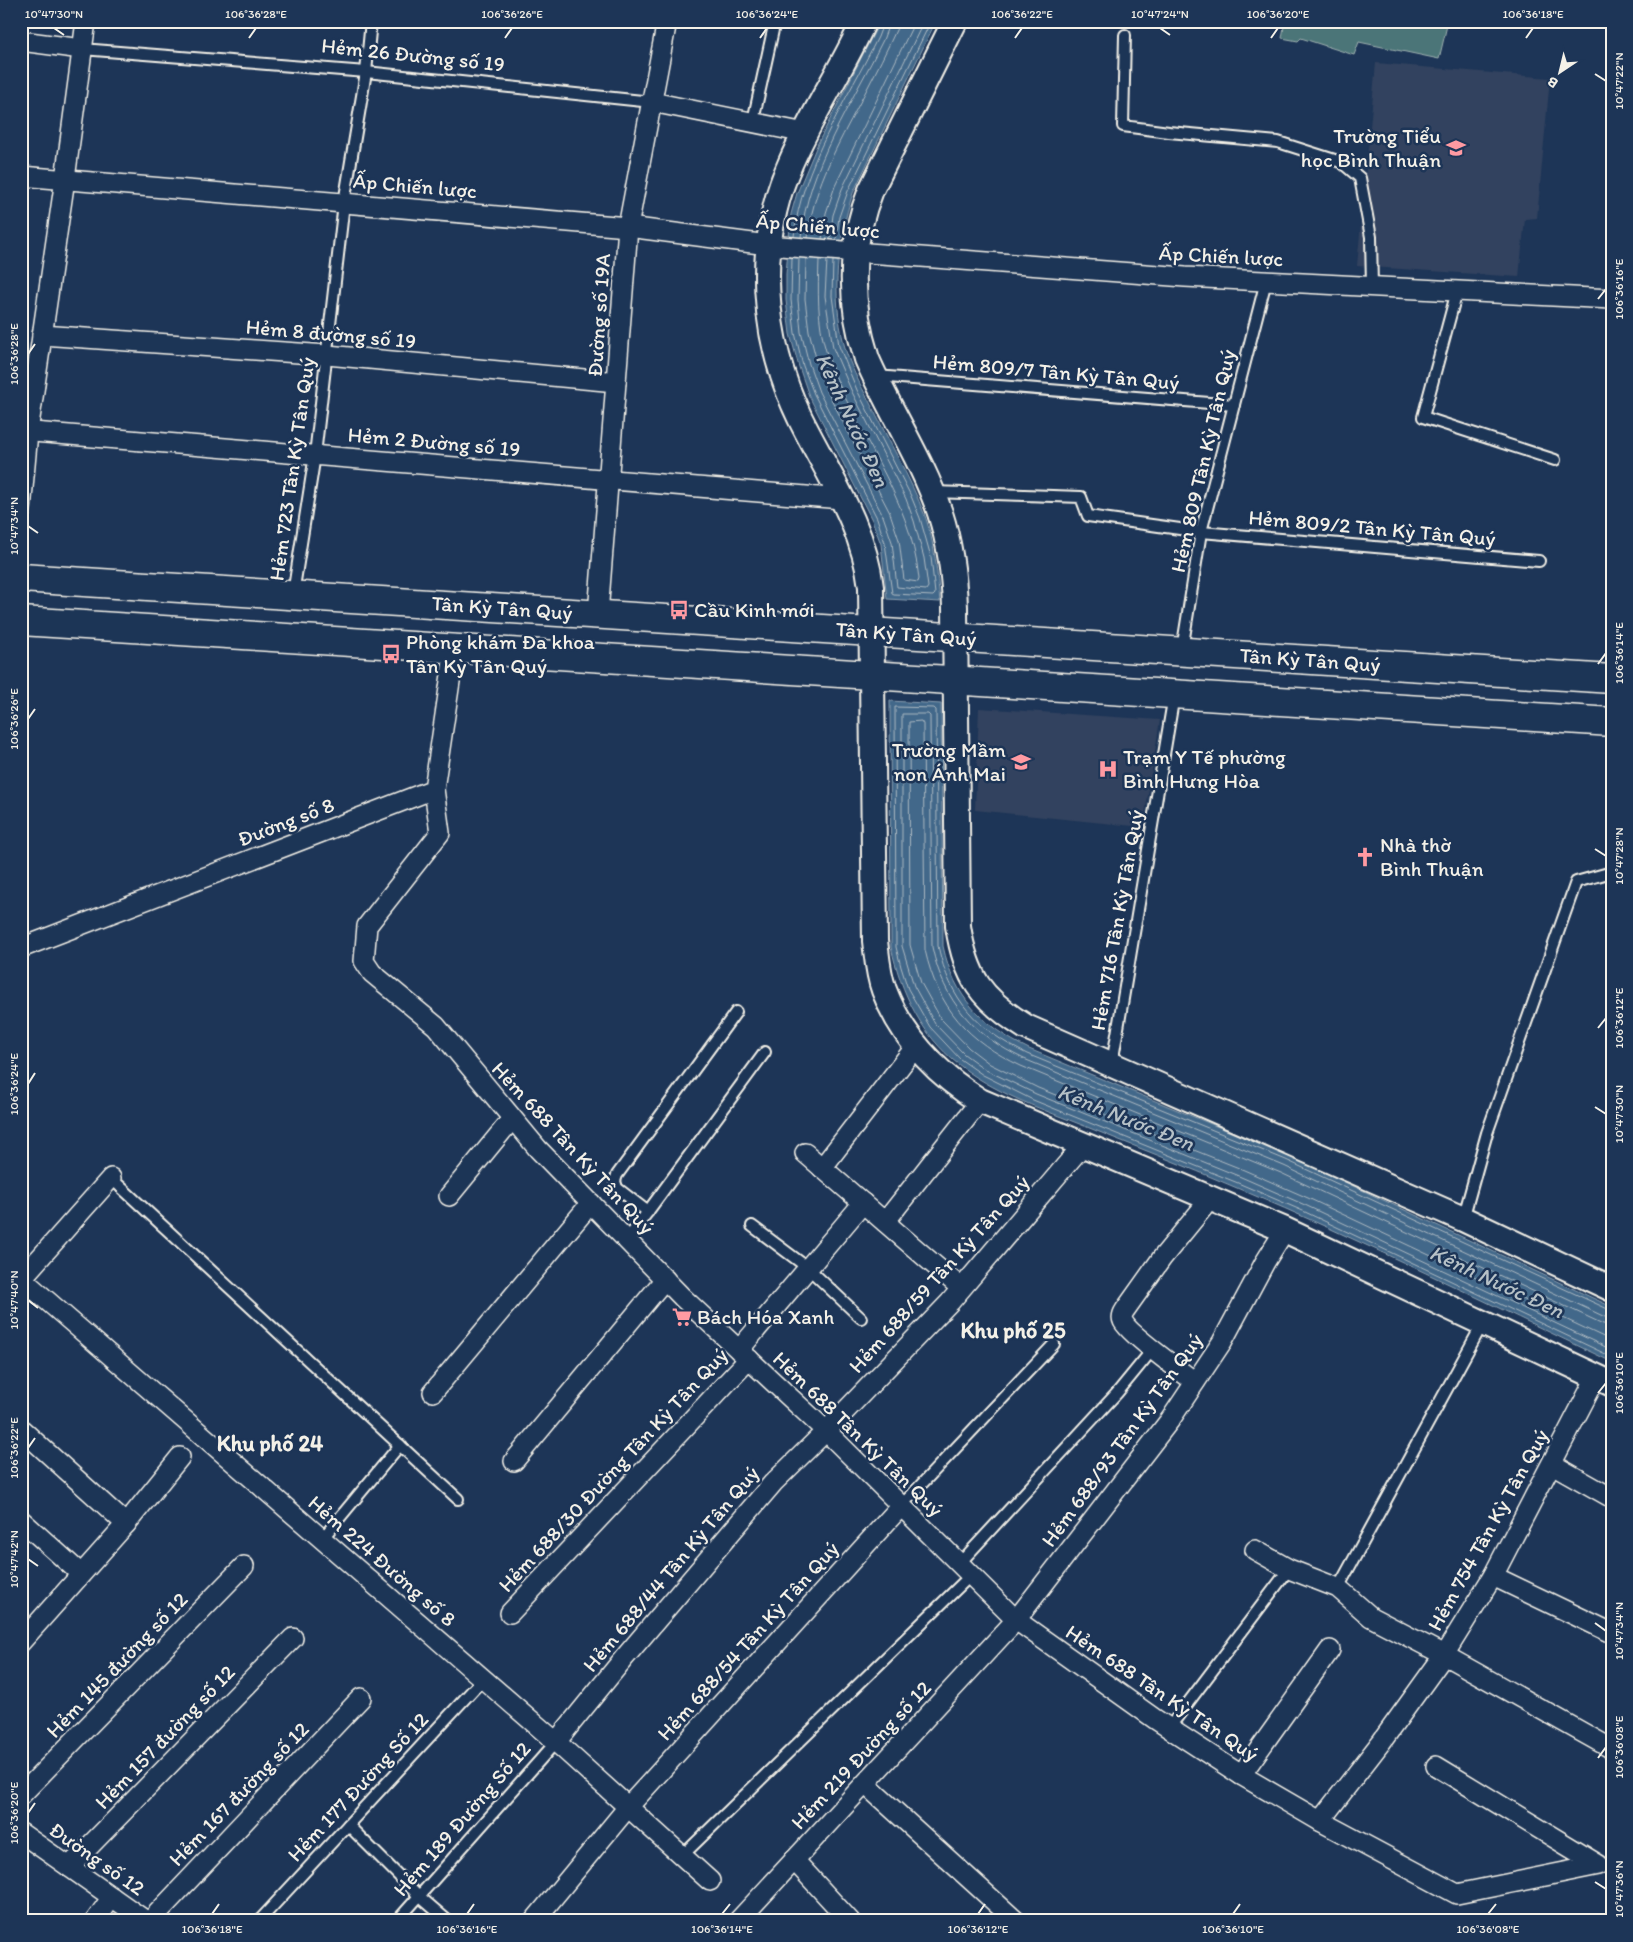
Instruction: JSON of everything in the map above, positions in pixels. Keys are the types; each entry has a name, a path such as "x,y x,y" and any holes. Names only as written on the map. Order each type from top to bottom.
{"main road":[{"name":"Tân Kỳ Tân Quý","path":"21,578 1612,679"},
{"name":"Tân Kỳ Tân Quý","path":"21,621 1612,722"}],"street":[{"path":"21,510 25,431 66,179 86,21"},
{"name":"Đường số 19A","path":"598,614 628,227 667,21"},
{"path":"864,21 805,133 783,183 776,246 766,270 769,312 777,358 800,417 842,499 864,548 869,570 875,941 878,967 884,989 907,1034 928,1061 944,1076 980,1101 1286,1230 1604,1380"},
{"path":"955,21 871,190 848,252 861,339 874,376 932,492 940,514 951,559 954,581 956,680 958,926 966,961 973,978 982,993 1011,1017 1026,1026 1463,1219 1612,1289"},
{"name":"Hẻm 26 Đường số 19","path":"21,41 82,49"},
{"path":"652,102 805,133"},
{"name":"Ấp Chiến lược","path":"21,176 628,227 776,246 848,252 1186,277 1612,300"},
{"name":"Hẻm 8 đường số 19","path":"42,335 327,355 616,382"},
{"name":"Hẻm 2 Đường số 19","path":"25,431 842,499"},
{"path":"434,789 455,648"},
{"name":"Đường số 8","path":"21,948 434,789"},
{"name":"Hẻm 688 Tân Kỳ Tân Quý","path":"434,789 440,833 367,926 364,960 372,973 436,1026 538,1149 665,1279 826,1432 1016,1620 1169,1728 1241,1775 1320,1821 1457,1894 1606,1863"},
{"path":"822,1168 916,1046"},
{"path":"885,1222 980,1101"},
{"path":"449,1196 512,1118"},
{"name":"Hẻm 688/59 Tân Kỳ Tân Quý","path":"826,1432 961,1288 1083,1145"},
{"path":"805,1152 961,1288"},
{"path":"22,1278 111,1178"},
{"path":"1195,1382 1153,1349 1126,1326 1123,1321 1125,1310 1162,1258 1210,1198"},
{"path":"433,1392 591,1203"},
{"name":"Hẻm 688/30 Đường Tân Kỳ Tân Quý","path":"510,1613 744,1354 808,1268 863,1203"},
{"name":"Hẻm 688/93 Tân Kỳ Tân Quý","path":"1016,1620 1170,1420 1222,1342 1265,1262 1286,1230"},
{"name":"Hẻm 224 Đường số 8","path":"22,1278 556,1742 710,1881"},
{"path":"514,1461 665,1279"},
{"name":"Hẻm 754 Tân Kỳ Tân Quý","path":"1320,1821 1376,1749 1444,1655 1493,1576 1552,1464 1604,1380"},
{"path":"21,1429 126,1524"},
{"name":"Hẻm 688/44 Tân Kỳ Tân Quý","path":"556,1742 625,1657 773,1483 826,1432"},
{"path":"24,1632 82,1574 126,1524 180,1457"},
{"path":"1552,1464 1612,1498"},
{"name":"Hẻm 688/54 Tân Kỳ Tân Quý","path":"534,1921 628,1807 901,1506"},
{"path":"21,1520 82,1574"},
{"path":"1255,1550 1289,1569 1338,1588 1371,1617 1444,1655 1612,1749"},
{"name":"Hẻm 145 đường số 12","path":"21,1795 244,1566"},
{"path":"1493,1576 1612,1633"},
{"name":"Hẻm 219 Đường số 12","path":"738,1921 1016,1620"},
{"name":"Hẻm 157 đường số 12","path":"70,1867 293,1638"},
{"path":"1241,1775 1330,1650"},
{"name":"Hẻm 167 đường số 12","path":"148,1921 361,1698"},
{"path":"1436,1766 1606,1863"},
{"path":"865,1784 1016,1921"},
{"name":"Đường số 12","path":"23,1839 70,1867 148,1921"},
{"path":"794,1860 850,1921"},
{"path":"95,1921 112,1897"}],"lane":[{"name":"Hẻm 723 Tân Kỳ Tân Quý","path":"293,595 315,455 344,203 366,72 371,21"},
{"path":"753,121 775,21"},
{"path":"1125,35 1123,126 1278,142 1341,162 1360,178 1371,237 1372,287"},
{"name":"Hẻm 26 Đường số 19","path":"82,49 366,72 652,102"},
{"name":"Hẻm 809 Tân Kỳ Tân Quý","path":"1181,652 1201,532 1266,281"},
{"path":"1457,291 1423,417 1555,460"},
{"name":"Hẻm 809/7 Tân Kỳ Tân Quý","path":"874,376 1234,405"},
{"name":"Hẻm 809/2 Tân Kỳ Tân Quý","path":"932,492 1081,497 1088,516 1201,532 1539,561"},
{"name":"Hẻm 716 Tân Kỳ Tân Quý","path":"1112,1064 1174,694"},
{"path":"1463,1219 1487,1133 1576,882 1612,872"},
{"path":"648,1212 617,1188 615,1181 617,1175 736,1012"},
{"path":"627,1240 766,1052"},
{"path":"111,1178 458,1499"},
{"path":"752,1226 808,1268 861,1318"},
{"path":"1338,1588 1483,1323"},
{"path":"901,1506 1054,1344"},
{"path":"682,1856 965,1570 1117,1394 1153,1349"},
{"path":"322,1539 400,1445"},
{"path":"1169,1728 1289,1569"},
{"name":"Hẻm 177 Đường Số 12","path":"259,1921 483,1679"},
{"name":"Hẻm 189 Đường Số 12","path":"397,1921 556,1742"},
{"path":"348,1825 419,1896 448,1921"}],"shaded area":[{"name":"Trường Tiểu học Bình Thuận","path":"1376,63 1550,78 1537,218 1525,219 1519,277 1357,266"},
{"path":"979,708 1160,720 1143,827 975,810"}],"green space":[{"path":"1285,21 1448,21 1439,59 1359,42 1354,55 1301,38 1298,41 1282,38"}],"water":[{"name":"Kênh Nước Đen","path":"880,21 936,21 853,193 847,211 840,249 837,287 838,306 844,344 852,366 906,473 925,516 937,569 940,602 887,599 881,544 872,520 809,396 790,334 786,300 786,274 791,214 797,193 818,143"},
{"name":"Kênh Nước Đen","path":"890,701 941,704 943,946 954,980 963,995 984,1020 1012,1040 1029,1049 1289,1156 1612,1307 1612,1362 1284,1208 1015,1098 986,1083 958,1064 933,1040 914,1012 900,980 891,947"}],"place":[{"name":"Trường Tiểu học Bình Thuận","path":"1456,148"},
{"name":"Cầu Kinh mới","path":"679,610"},
{"name":"Phòng khám Đa khoa Tân Kỳ Tân Quý","path":"391,654"},
{"name":"Trường Mầm non Ánh Mai","path":"1021,762"},
{"name":"Trạm Y Tế phường Bình Hưng Hòa","path":"1108,769"},
{"name":"Nhà thờ Bình Thuận","path":"1365,857"},
{"name":"Bách Hóa Xanh","path":"682,1317"}],"district":[{"name":"Khu phố 25","path":"1013,1330"},
{"name":"Khu phố 24","path":"270,1443"}]}
